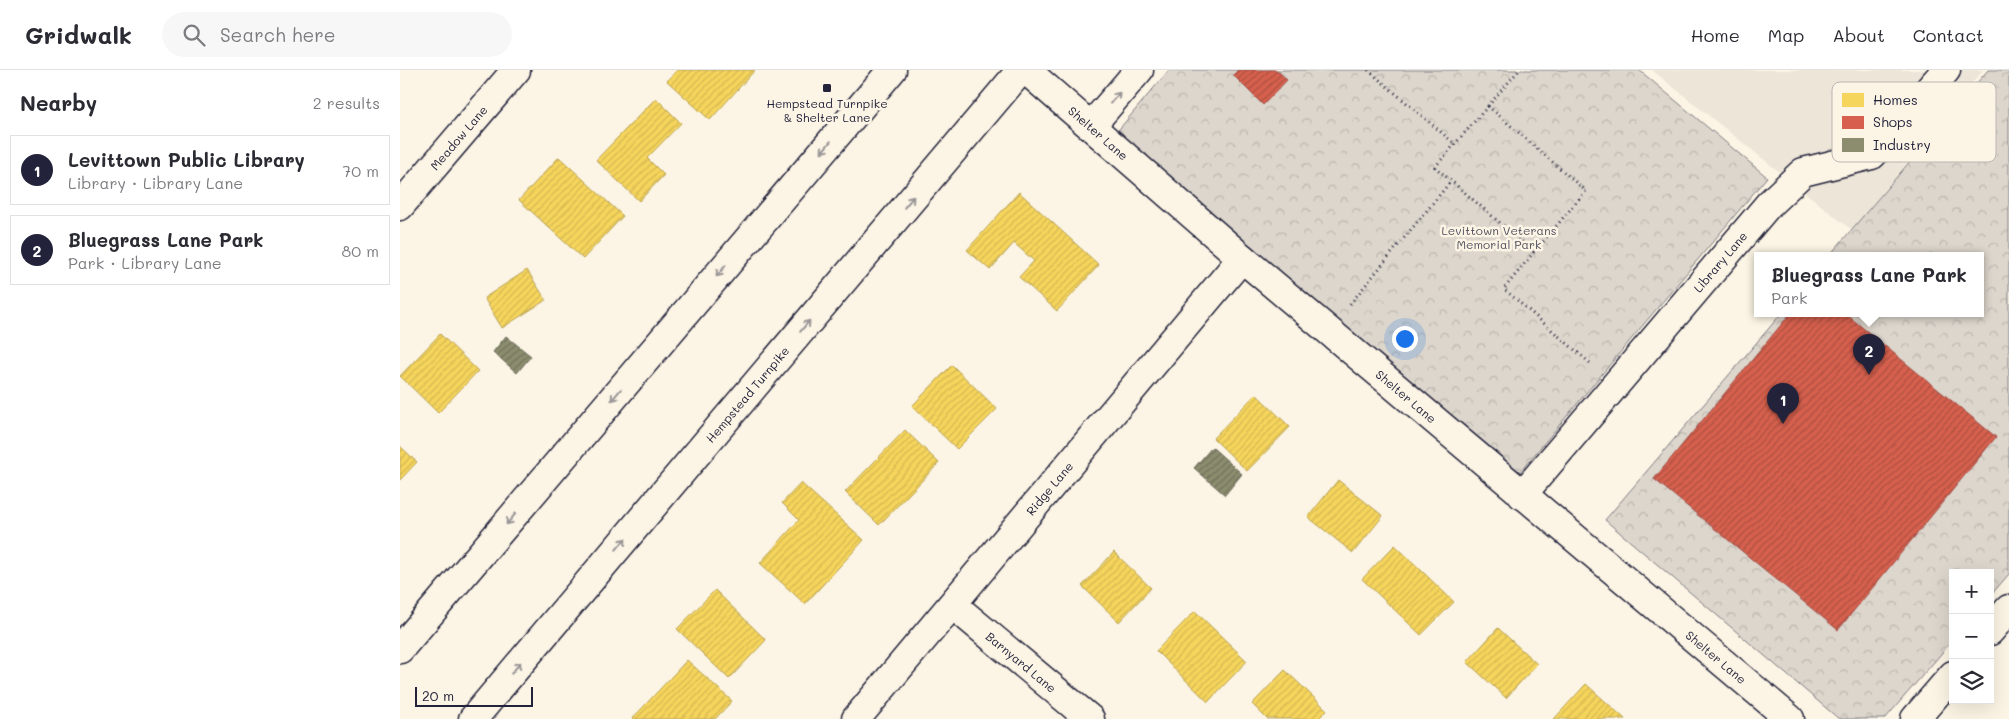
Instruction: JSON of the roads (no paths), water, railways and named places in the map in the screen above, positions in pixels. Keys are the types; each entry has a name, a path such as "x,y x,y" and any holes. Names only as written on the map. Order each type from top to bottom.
{"street":[{"name":"Meadow Lane","path":"400,206 516,70"},
{"path":"400,649 892,70"},
{"name":"Hempstead Turnpike","path":"473,719 1020,70"},
{"name":"Shelter Lane","path":"1026,70 1242,258 1790,719"},
{"path":"1091,126 1139,70"},
{"name":"Library Lane","path":"1936,82 1946,70"},
{"name":"Library Lane","path":"1522,495 1769,204 1803,172 1844,162"},
{"name":"Ridge Lane","path":"856,719 1242,258"},
{"name":"Barnyard Lane","path":"953,605 1090,719"},
{"path":"1994,626 2009,609"},
{"path":"1915,719 1949,680"}],"place":[{"name":"Hempstead Turnpike & Shelter Lane","path":"827,88"},
{"name":"Bluegrass Lane Park","path":"1869,375"},
{"name":"Levittown Public Library","path":"1783,424"}],"park label":[{"name":"Levittown Veterans Memorial Park","path":"1499,237"}]}
